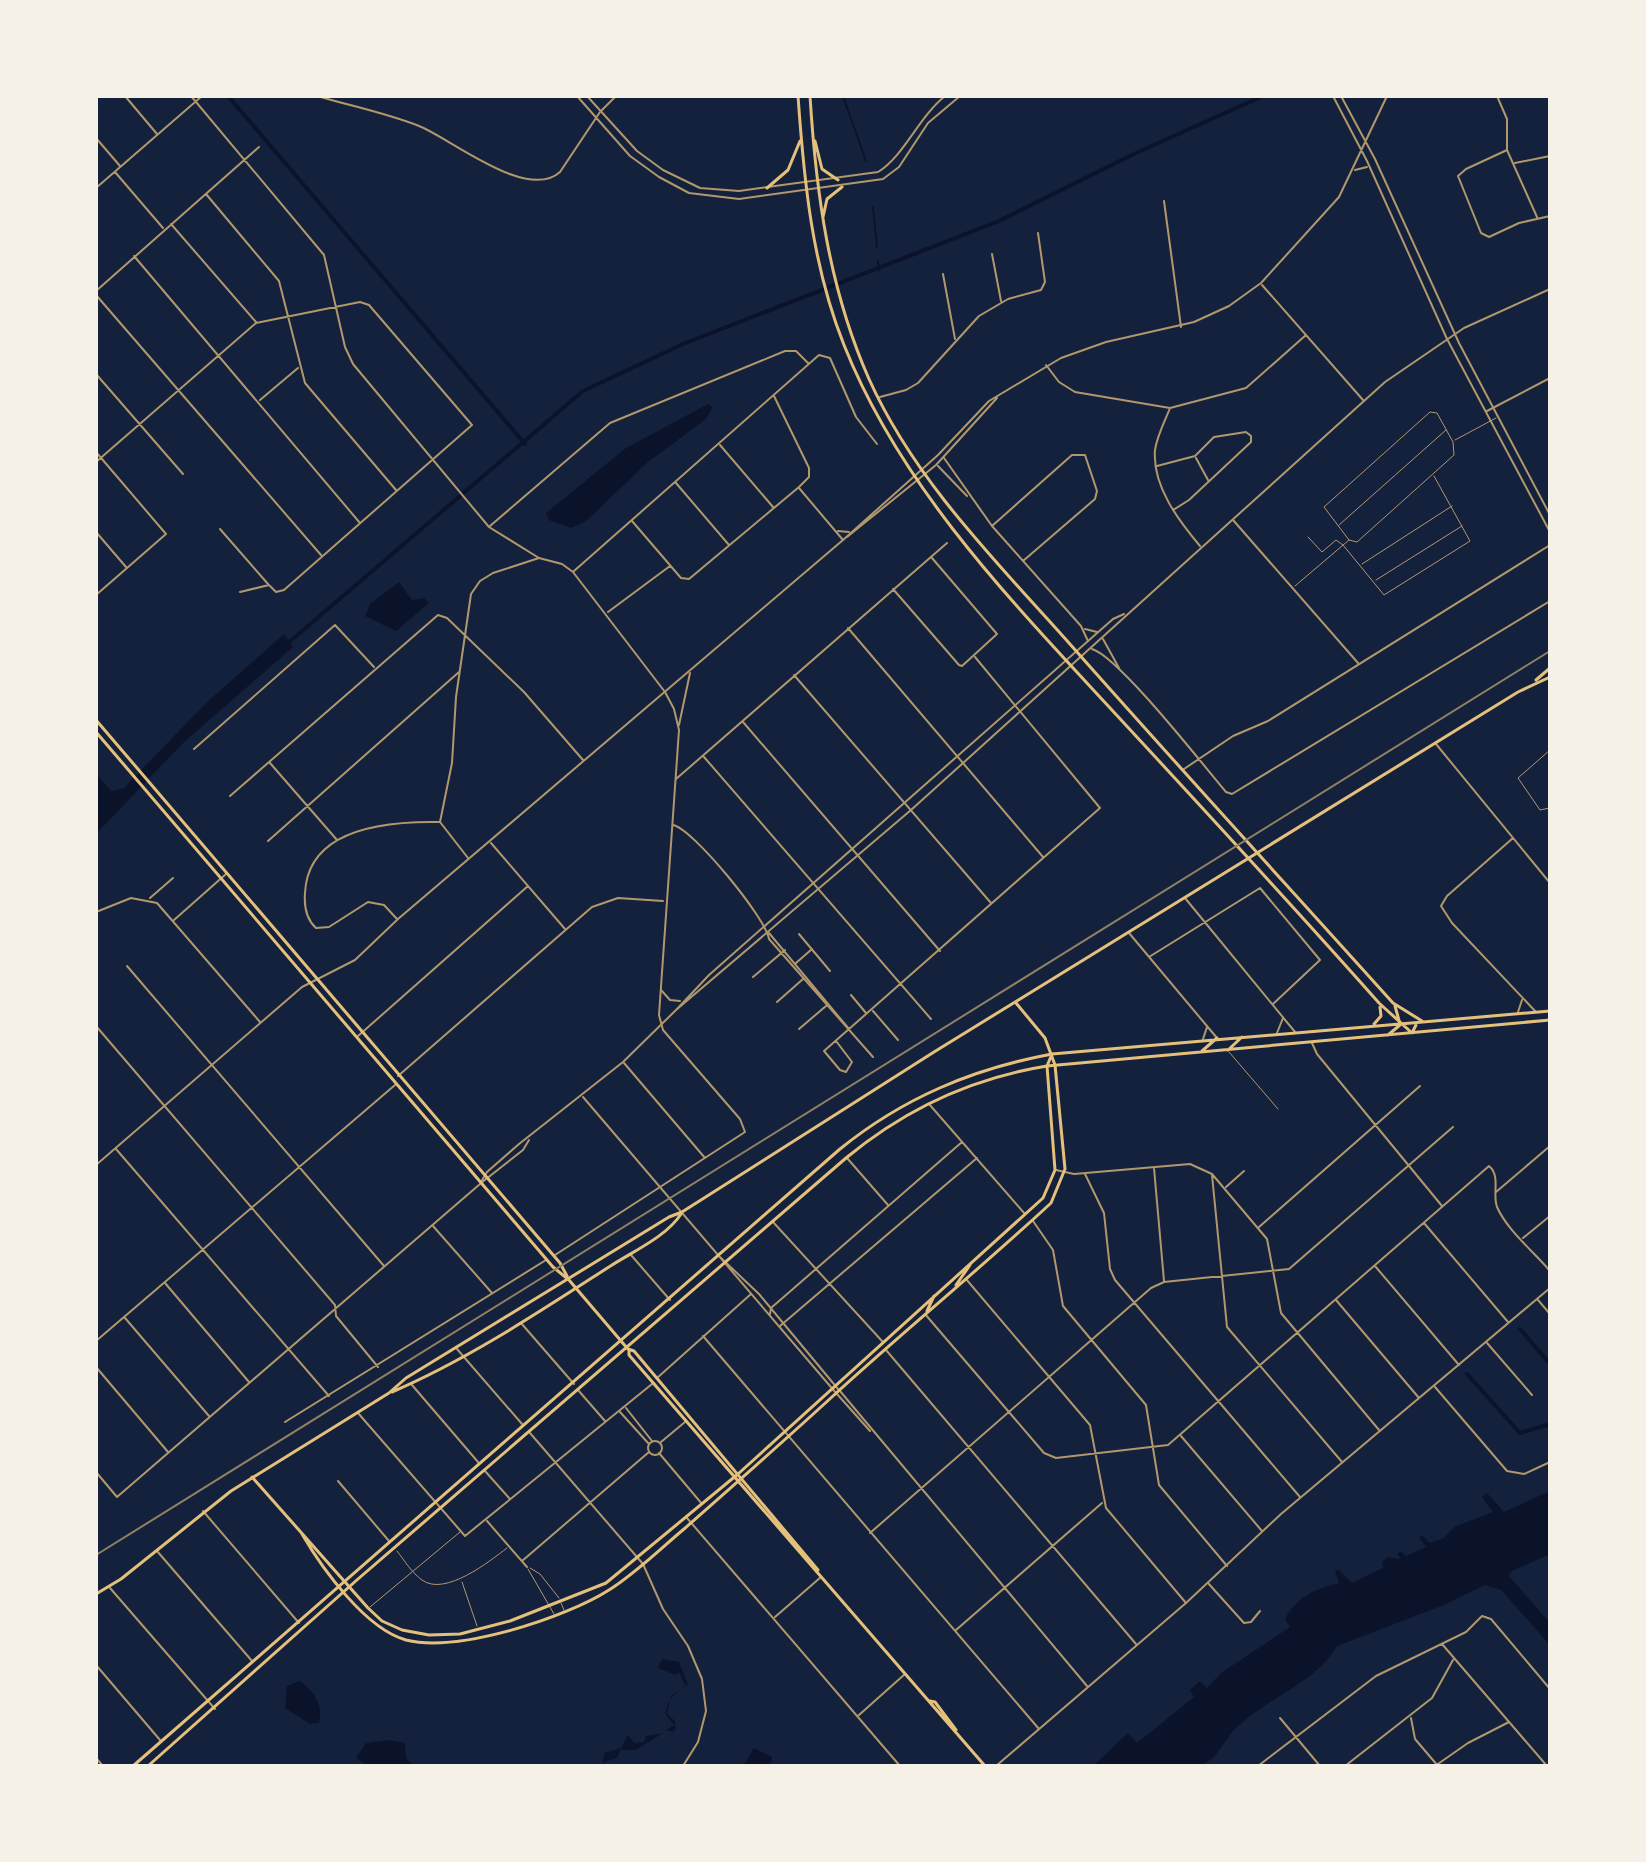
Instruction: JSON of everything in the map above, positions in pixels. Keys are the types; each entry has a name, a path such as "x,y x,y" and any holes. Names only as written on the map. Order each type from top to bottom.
{"main road":[{"path":"798,96 805,191 830,305 867,397 913,476 1067,661 1379,1003 1412,1033"},
{"path":"810,96 822,221 841,300 878,398 922,469 951,510 1076,652 1393,1003 1425,1022"},
{"path":"812,130 821,166 827,175 838,180"},
{"path":"767,188 788,170 801,137"},
{"path":"822,221 827,199 842,187"},
{"path":"96,1594 109,1587 203,1511 252,1477 389,1393 406,1378 669,1217 682,1212 1128,932 1259,854 1534,682 1550,668"},
{"path":"1534,682 1550,677"},
{"path":"96,720 554,1256 569,1280"},
{"path":"96,732 547,1260 569,1280 628,1349 634,1351 985,1766"},
{"path":"302,1534 321,1562 375,1625 402,1639 440,1643 480,1638 554,1614 610,1590 742,1480 1051,1203 1065,1172 1055,1065 1045,1038 1016,1003"},
{"path":"1371,1026 1381,1016 1379,1003"},
{"path":"1393,1003 1400,1024"},
{"path":"133,1766 720,1257 840,1149 910,1101 990,1068 1052,1054 1550,1011"},
{"path":"1516,1023 1524,1013"},
{"path":"148,1766 350,1586 846,1158 928,1103 980,1082 1047,1066 1550,1020"},
{"path":"1412,1033 1419,1023"},
{"path":"1388,1035 1400,1024"},
{"path":"1228,1050 1232,1043 1244,1036"},
{"path":"1198,1053 1217,1038"},
{"path":"252,1477 368,1608 389,1625 408,1632 444,1635 478,1630 561,1603 606,1583 733,1479 1048,1191 1055,1170 1047,1066 1052,1054"},
{"path":"382,1068 398,1076"},
{"path":"396,1085 410,1090"},
{"path":"928,1103 938,1087"},
{"path":"905,1116 910,1101"},
{"path":"1052,1124 1061,1124"},
{"path":"389,1393 411,1384 576,1288 676,1222 682,1212"},
{"path":"954,1288 971,1262"},
{"path":"925,1314 934,1295"},
{"path":"628,1349 629,1355 652,1384 737,1484 822,1576"},
{"path":"529,1432 534,1418"},
{"path":"519,1440 524,1426"},
{"path":"387,1554 390,1542"},
{"path":"321,1562 326,1558"}],"street":[{"path":"125,96 158,134"},
{"path":"191,96 324,255 351,360 489,527 539,558 562,564 573,572 607,612 665,692 674,709 679,730"},
{"path":"96,188 202,96"},
{"path":"317,96 414,124 488,166 540,179 554,177 560,172 595,118 616,96"},
{"path":"577,96 643,166 689,193 731,199 877,181 895,171 928,123 960,96"},
{"path":"587,96 643,156 692,185 724,192 872,175 884,168 917,123 945,96"},
{"path":"1333,96 1370,168 1447,339 1550,532"},
{"path":"1341,96 1366,141 1454,334 1550,515"},
{"path":"843,540 922,469 976,413 1046,365 1106,342 1181,327 1219,312 1261,283 1326,213 1354,171 1387,96"},
{"path":"1497,96 1507,119 1507,150 1537,218"},
{"path":"96,138 121,167"},
{"path":"259,147 96,293 322,556"},
{"path":"1507,150 1458,176 1458,184 1481,233 1489,237 1550,216"},
{"path":"1514,163 1550,156"},
{"path":"1354,171 1364,166 1370,168"},
{"path":"115,172 164,229"},
{"path":"206,194 277,277 299,367 307,386 397,491"},
{"path":"1164,201 1181,327"},
{"path":"171,223 256,323"},
{"path":"878,398 914,386 979,316 1001,302 1041,290 1045,282 1038,233"},
{"path":"1405,245 1412,242"},
{"path":"992,254 1001,302"},
{"path":"134,256 360,523"},
{"path":"943,274 955,340"},
{"path":"1261,283 1364,401"},
{"path":"96,1472 117,1497 481,1183 519,1144 530,1139 623,1062 676,1010 911,810 1364,401 1454,334 1550,289"},
{"path":"96,462 256,323 365,302 472,425 284,590 276,592 220,529"},
{"path":"1046,365 1070,390 1170,408 1248,387 1306,335"},
{"path":"489,527 589,439 618,418 785,351 796,351 808,363"},
{"path":"573,572 819,355 830,358 850,406 877,444"},
{"path":"259,401 299,367"},
{"path":"96,374 183,474"},
{"path":"1486,412 1550,378"},
{"path":"631,521 681,578 689,579 799,487 809,477 809,468 773,395"},
{"path":"96,1165 308,983 355,960 398,919 843,540 926,475 999,395"},
{"path":"1170,408 1156,443 1157,466 1173,510 1201,547"},
{"path":"1157,466 1195,456 1214,437 1246,432 1251,436 1251,442 1173,510"},
{"path":"719,443 774,508"},
{"path":"96,452 166,534 96,595"},
{"path":"992,526 1072,455 1085,455 1097,491 1095,499 1023,561"},
{"path":"1195,456 1208,482"},
{"path":"944,458 992,526 1081,626 1091,632 1100,631"},
{"path":"1513,462 1519,458"},
{"path":"936,465 971,499"},
{"path":"675,482 729,546"},
{"path":"799,487 843,540"},
{"path":"1232,519 1359,664"},
{"path":"836,530 849,532"},
{"path":"96,532 127,568"},
{"path":"675,780 947,543"},
{"path":"1183,770 1233,736 1264,723 1550,545"},
{"path":"893,589 959,665 975,657 997,634 931,557"},
{"path":"469,859 440,822 452,763 469,598 477,584 497,571 539,558"},
{"path":"607,612 670,566"},
{"path":"240,592 269,585"},
{"path":"1092,649 1101,652 1122,672 1226,792 1232,794 1550,601"},
{"path":"676,1010 681,1001 765,925 1100,631 1127,613"},
{"path":"230,796 438,615 524,692 584,762"},
{"path":"194,749 335,625 375,668"},
{"path":"1081,626 1088,642"},
{"path":"848,628 1044,858"},
{"path":"1103,639 1122,672"},
{"path":"836,1041 852,1062 851,1068 840,1070 824,1051 1100,808 975,657"},
{"path":"268,841 461,670"},
{"path":"554,1256 745,1132 744,1125 661,1025 666,901 679,730 690,671"},
{"path":"794,675 992,904"},
{"path":"742,722 940,951"},
{"path":"1435,743 1550,883"},
{"path":"704,756 931,1019"},
{"path":"269,761 337,841"},
{"path":"398,919 376,902 364,904 324,929 312,925 305,905 307,880 318,857 337,841 376,826 440,822"},
{"path":"672,825 686,830 765,925 781,953 873,1057"},
{"path":"1513,838 1447,896 1441,906 1452,923 1536,1013"},
{"path":"490,841 565,930"},
{"path":"173,921 228,873"},
{"path":"96,912 127,899 149,899 173,878"},
{"path":"356,1038 528,886"},
{"path":"1149,957 1260,888 1320,960 1273,1004"},
{"path":"1185,897 1295,1032"},
{"path":"149,899 173,921 260,1022"},
{"path":"398,1076 592,907 607,900 666,901"},
{"path":"768,932 830,1002 849,1029"},
{"path":"1128,932 1217,1038"},
{"path":"799,934 830,971"},
{"path":"792,966 812,949"},
{"path":"753,977 785,950"},
{"path":"127,966 385,1267"},
{"path":"777,1002 807,976"},
{"path":"661,990 670,1000 681,1001"},
{"path":"851,995 867,1014"},
{"path":"1515,1014 1522,1007 1522,998"},
{"path":"799,1029 830,1002"},
{"path":"872,1010 898,1040"},
{"path":"1277,1033 1284,1024 1283,1017"},
{"path":"96,1026 336,1309 336,1316 378,1367"},
{"path":"1202,1040 1206,1026"},
{"path":"1311,1042 1317,1054 1442,1206"},
{"path":"623,1062 706,1159"},
{"path":"96,1341 384,1091 396,1085"},
{"path":"1258,1228 1420,1086"},
{"path":"582,1096 833,1386"},
{"path":"928,1103 1026,1214"},
{"path":"870,1533 1151,1288 1164,1282 1289,1269 1453,1127"},
{"path":"486,1178 523,1150 530,1139"},
{"path":"769,1315 771,1308 962,1142"},
{"path":"1495,1193 1550,1146"},
{"path":"115,1148 329,1396"},
{"path":"846,1158 889,1206"},
{"path":"779,1327 786,1325 977,1158"},
{"path":"1055,1170 1085,1173 1194,1164 1212,1174 1269,1244 1277,1305 1380,1431"},
{"path":"925,1314 1047,1456 1097,1454 1168,1445 1486,1167 1492,1166 1495,1173 1495,1193 1500,1212 1550,1271"},
{"path":"1154,1167 1164,1282"},
{"path":"1225,1188 1244,1171"},
{"path":"1085,1173 1104,1213 1110,1269 1134,1303 1301,1498"},
{"path":"1212,1174 1227,1327 1342,1463"},
{"path":"1522,1239 1550,1216"},
{"path":"1032,1220 1053,1250 1061,1302 1146,1405 1161,1489 1227,1566"},
{"path":"773,1222 882,1341"},
{"path":"1423,1222 1509,1323"},
{"path":"433,1225 493,1294"},
{"path":"630,1254 670,1300"},
{"path":"285,1422 547,1260"},
{"path":"725,1263 755,1290 786,1325 838,1392 1088,1687"},
{"path":"1374,1265 1459,1365"},
{"path":"966,1278 1090,1425 1103,1502 1186,1603"},
{"path":"164,1282 250,1383"},
{"path":"996,1766 1186,1603 1262,1531 1550,1288"},
{"path":"656,1378 755,1290"},
{"path":"1336,1299 1419,1398"},
{"path":"1537,1299 1550,1314"},
{"path":"124,1316 210,1417"},
{"path":"520,1322 574,1384"},
{"path":"703,1336 1039,1729"},
{"path":"1486,1342 1532,1395"},
{"path":"457,1349 524,1426"},
{"path":"885,1349 1138,1645"},
{"path":"96,1367 168,1453"},
{"path":"411,1384 480,1464"},
{"path":"357,1413 465,1536 652,1384"},
{"path":"1434,1386 1507,1471 1524,1474 1550,1462"},
{"path":"578,1390 606,1422"},
{"path":"522,1561 649,1452 651,1442 625,1406"},
{"path":"619,1411 651,1442 660,1443"},
{"path":"659,1453 660,1443 685,1422"},
{"path":"529,1432 639,1558 663,1609 688,1646 706,1698 701,1733 683,1766"},
{"path":"1180,1435 1262,1531"},
{"path":"649,1452 659,1453 702,1504"},
{"path":"484,1470 510,1500"},
{"path":"338,1481 390,1542"},
{"path":"955,1631 1103,1502"},
{"path":"203,1511 299,1623"},
{"path":"687,1517 900,1766"},
{"path":"486,1520 527,1567"},
{"path":"156,1550 253,1662"},
{"path":"774,1618 822,1576"},
{"path":"1208,1583 1244,1623 1255,1619 1260,1611"},
{"path":"109,1587 215,1709"},
{"path":"1258,1766 1387,1668 1470,1629 1482,1616 1491,1619 1550,1689"},
{"path":"1442,1643 1547,1766"},
{"path":"1345,1766 1438,1691 1455,1658"},
{"path":"96,1665 162,1741"},
{"path":"858,1716 906,1673"},
{"path":"1410,1716 1415,1739 1437,1766 1468,1743 1509,1722"},
{"path":"1280,1718 1320,1766"},
{"path":"96,1758 103,1766"}],"lane":[{"path":"1433,410 1446,430 1453,442 1454,455 1357,542 1349,540 1324,507 1433,410"},
{"path":"1453,442 1497,417"},
{"path":"1337,527 1446,430"},
{"path":"1308,537 1322,552 1336,540 1343,545 1384,595 1470,541 1453,506 1432,474"},
{"path":"1360,566 1453,506"},
{"path":"1373,582 1462,526"},
{"path":"1293,588 1349,540"},
{"path":"1550,750 1518,778 1540,810 1550,808"},
{"path":"1228,1050 1278,1109"},
{"path":"368,1608 460,1532"},
{"path":"394,1548 428,1583 461,1579 509,1546"},
{"path":"527,1567 540,1574 564,1610"},
{"path":"527,1567 529,1577 552,1606 554,1614"},
{"path":"461,1579 480,1638"}],"water":[{"path":"708,404 713,407 706,419 648,462 585,522 571,528 549,520 546,513 626,448"},
{"path":"399,582 412,600 424,598 429,603 396,631 365,616 370,604"},
{"path":"284,634 293,647 183,743 96,834 96,774 111,791 124,788 206,703"},
{"path":"1550,1491 1550,1554 1512,1571 1509,1576 1550,1623 1550,1645 1501,1590 1485,1585 1444,1605 1337,1646 1317,1670 1249,1716 1206,1763 1179,1768 1093,1766 1128,1733 1137,1743 1194,1697 1190,1690 1200,1681 1207,1688 1221,1673 1290,1627 1285,1619 1290,1611 1301,1599 1315,1591 1339,1583 1335,1572 1338,1569 1352,1583 1383,1568 1382,1562 1387,1557 1401,1559 1397,1554 1401,1551 1406,1556 1426,1547 1419,1538 1422,1535 1430,1543 1444,1538 1454,1527 1493,1512 1482,1497 1487,1493 1504,1512"},
{"path":"662,1659 679,1662 688,1684 681,1689 685,1685 679,1672 675,1675 658,1668"},
{"path":"299,1681 316,1699 320,1711 319,1723 310,1724 285,1708 287,1686"},
{"path":"670,1700 667,1714 675,1721 676,1729 673,1732 666,1730 674,1725 665,1714"},
{"path":"663,1733 636,1750 620,1750 617,1758 606,1761 603,1766 604,1753 621,1748 628,1735 634,1743 644,1742 646,1736"},
{"path":"389,1740 405,1743 406,1758 414,1766 368,1766 356,1758 366,1743"},
{"path":"754,1748 772,1757 767,1766 743,1766"}],"waterway":[{"path":"228,96 525,444"},
{"path":"843,96 866,161"},
{"path":"288,643 583,391 683,344 999,221 1136,153 1263,96"},
{"path":"873,207 877,248"},
{"path":"878,261 879,270"},
{"path":"1520,1329 1550,1364"},
{"path":"1467,1374 1520,1433 1550,1424"}],"railway":[{"path":"96,1555 1550,651"}]}
